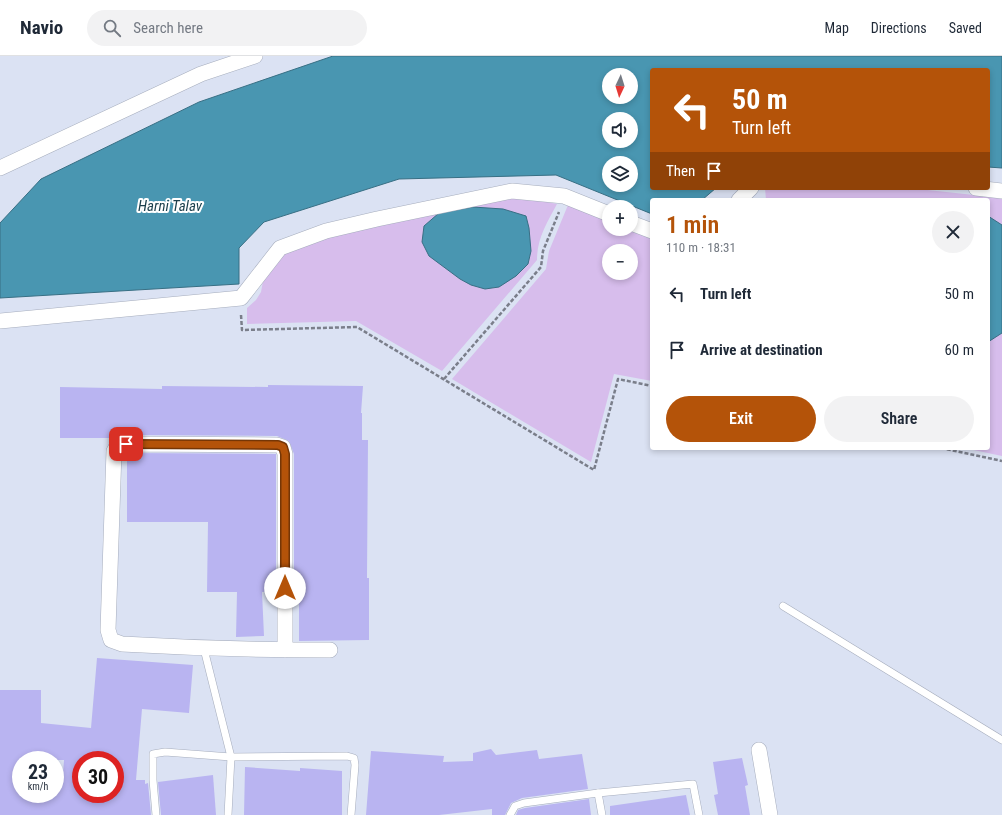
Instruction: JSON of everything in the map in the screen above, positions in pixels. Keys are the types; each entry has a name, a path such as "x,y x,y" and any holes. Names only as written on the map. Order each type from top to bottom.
{"street":[{"path":"0,168 201,74 255,56"},
{"path":"741,198 749,190"},
{"path":"990,190 1002,191"},
{"path":"0,320 241,298 280,248 326,231 512,191 564,196 602,211"},
{"path":"638,226 650,231"},
{"path":"285,650 285,454 283,447 278,445 117,446 114,451 109,635 111,640 122,644 204,649 285,650 330,650"},
{"path":"759,750 770,815"}],"lane":[{"path":"784,606 1002,740"},
{"path":"204,649 231,757 228,815"},
{"path":"156,815 153,780 153,754 165,752 231,757 347,756 354,758 355,765 351,815"},
{"path":"510,815 515,806 524,803 598,793 693,784 698,815"},
{"path":"598,793 602,815"}],"path":[{"path":"444,379 541,267 543,251 564,196"},
{"path":"241,298 242,330 357,328 594,470 618,379 650,386"},
{"path":"950,450 1002,461"}],"shaded area":[{"path":"765,190 928,190 1002,198 1002,456 974,450 990,450 990,198 766,198"},
{"path":"511,195 557,204 546,224 541,238 537,252 537,260 442,371 356,321 247,324 247,308 256,300 261,292 264,276 282,253 328,234"},
{"path":"568,205 602,219 602,236 638,236 638,233 650,238 650,381 614,374 591,462 452,379 546,269 549,251"}],"water":[{"name":"Harni Talav","path":"333,56 1002,56 1002,168 990,167 990,68 650,68 650,190 714,190 704,198 650,198 650,213 638,208 638,200 618,200 556,175 399,179 264,222 239,248 239,284 0,298 0,223 41,179 199,102"},
{"path":"473,207 503,209 526,216 529,228 531,251 528,264 516,276 499,287 485,289 471,285 460,279 429,256 422,242 424,226 439,213"},
{"path":"990,217 1002,225 1002,333 990,341"}],"building":[{"path":"268,385 363,386 361,413 362,440 368,440 367,578 369,578 369,640 299,641 299,591 294,591 294,454 289,441 277,436 126,435 113,438 60,438 60,387 162,389 162,386 268,387"},
{"path":"127,453 276,454 276,591 262,592 264,636 236,637 237,592 207,592 208,522 127,522"},
{"path":"97,658 193,665 189,713 142,709 136,780 145,780 145,784 148,783 151,815 0,815 0,690 41,690 41,723 91,728"},
{"path":"491,749 496,755 537,750 539,759 582,754 588,789 522,798 511,803 505,815 492,815 492,809 439,815 366,815 371,751 444,756 443,762 473,761 473,753"},
{"path":"742,758 748,785 745,786 750,815 718,815 714,795 718,794 713,762"},
{"path":"245,767 300,771 300,768 342,771 342,815 244,815"},
{"path":"213,775 216,815 161,815 158,782"},
{"path":"686,795 690,815 610,815 610,806"},
{"path":"589,799 591,815 516,815 518,810 525,808"}],"route":[{"path":"126,444 278,445 283,447 285,454 285,588"}]}
